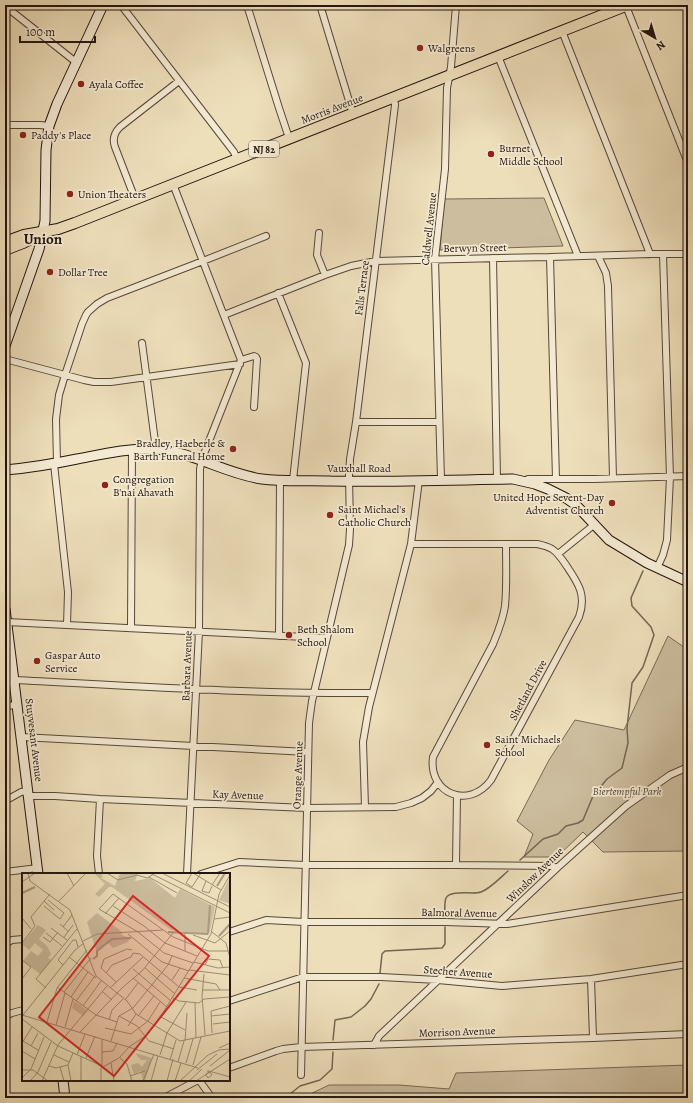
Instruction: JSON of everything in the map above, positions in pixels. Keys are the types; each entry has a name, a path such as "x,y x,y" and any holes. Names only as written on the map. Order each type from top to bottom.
{"main road":[{"name":"Morris Avenue","path":"5,242 24,235 44,232 71,225 627,5"},
{"name":"Morris Avenue","path":"5,250 44,232"}],"street":[{"path":"5,346 44,232 46,144 49,126 54,110 103,5 116,5"},
{"path":"121,5 234,152 237,159"},
{"path":"248,5 276,100 289,138"},
{"path":"320,5 353,114"},
{"name":"Caldwell Avenue","path":"441,480 435,259 446,169 447,88 451,67 456,5"},
{"path":"627,5 688,163"},
{"path":"5,6 77,62"},
{"path":"562,31 650,254"},
{"path":"498,56 578,256"},
{"path":"135,199 113,141 114,135 123,125 179,81"},
{"name":"Falls Terrace","path":"349,481 350,459 356,422 395,105 394,98"},
{"path":"5,125 49,126"},
{"path":"173,184 241,362"},
{"path":"319,233 318,255 325,275"},
{"path":"67,625 68,592 56,463 56,419 59,395 82,324 88,312 107,298 266,236"},
{"path":"657,568 663,555 667,540 670,477 663,254"},
{"name":"Berwyn Street","path":"224,315 325,275 351,266 376,261 688,254"},
{"path":"598,256 606,273 608,286 612,478"},
{"path":"550,257 556,479"},
{"path":"493,258 497,480"},
{"path":"278,293 306,363 293,480"},
{"path":"142,343 156,449"},
{"path":"5,359 84,380 111,382 241,362 254,356 257,359 254,407"},
{"name":"Barbara Avenue","path":"187,873 199,632 200,469 202,460 241,362"},
{"path":"356,422 439,422"},
{"path":"131,628 132,449"},
{"name":"Vauxhall Road","path":"5,470 56,463 132,449 156,449 202,460 243,475 280,481 512,480 535,484 566,498 576,505 609,540 657,568 688,582"},
{"path":"512,480 688,476"},
{"path":"365,807 363,742 372,693 410,544 418,480"},
{"path":"279,636 280,481"},
{"name":"Orange Avenue","path":"301,1075 309,723 312,701 326,638 349,545 349,481"},
{"path":"410,544 537,544 551,548 558,554 595,524"},
{"path":"456,864 457,795 445,790 438,782 433,770 433,755 493,644 502,620 506,596 506,544"},
{"name":"Shetland Drive","path":"457,795 464,796 474,794 485,788 492,780 578,617 582,601 580,589 558,554"},
{"name":"Stuyvesant Avenue","path":"5,609 38,871"},
{"path":"7,622 326,638"},
{"path":"14,680 196,689 314,693 372,693"},
{"path":"5,706 17,705"},
{"path":"21,737 308,752"},
{"name":"Winslow Avenue","path":"374,1045 379,1036 438,980 557,868 626,806 670,776 688,767"},
{"name":"Kay Avenue","path":"28,793 100,799 307,808 396,807 412,803 426,795 438,782"},
{"path":"5,801 21,792 28,793"},
{"path":"99,873 97,856 100,799"},
{"path":"204,873 239,862 305,865 456,864 552,866 557,868"},
{"path":"5,872 38,871"},
{"name":"Balmoral Avenue","path":"230,932 266,920 304,922 445,922 507,924 688,895"},
{"path":"5,944 12,940 22,939"},
{"name":"Stecher Avenue","path":"230,1001 303,977 381,977 438,980 502,986 591,979 688,964"},
{"path":"591,979 593,1038"},
{"path":"5,1016 22,1010"},
{"name":"Morrison Avenue","path":"230,1068 276,1051 301,1047 688,1034"},
{"path":"63,1081 65,1098"},
{"path":"164,1098 196,1081"},
{"path":"199,1081 212,1098"}],"green space":[{"path":"544,198 563,246 440,250 444,199"},
{"name":"Biertempful Park","path":"668,636 688,650 688,851 603,852 583,832 557,857 524,857 533,834 517,821 549,760 575,720 624,730"},
{"path":"688,1065 688,1098 302,1098 329,1085 399,1085 449,1089 456,1073"}],"waterway":[{"path":"520,860 543,839 558,834 566,826 583,820 593,796 607,779 622,768 628,743 627,728 632,683 643,667 654,635 651,627 632,606 631,598 643,571"},
{"path":"445,917 445,902 449,895 457,893 481,892 492,886 508,871"},
{"path":"380,973 382,954 385,951 442,948 445,944 445,927"},
{"path":"333,1040 335,1020 351,1017 365,1006 371,999 379,984"},
{"path":"285,1098 300,1086 320,1080 332,1069 333,1052"}],"place":[{"name":"Walgreens","path":"420,48"},
{"name":"Ayala Coffee","path":"81,84"},
{"name":"Paddy's Place","path":"23,135"},
{"name":"Burnet Middle School","path":"491,154"},
{"name":"Union Theaters","path":"70,194"},
{"name":"Dollar Tree","path":"50,272"},
{"name":"Bradley, Haeberle & Barth Funeral Home","path":"233,449"},
{"name":"Congregation B'nai Ahavath","path":"105,485"},
{"name":"United Hope Sevent-Day Adventist Church","path":"612,503"},
{"name":"Saint Michael's Catholic Church","path":"330,515"},
{"name":"Beth Shalom School","path":"289,635"},
{"name":"Gaspar Auto Service","path":"37,661"},
{"name":"Saint Michaels School","path":"487,745"}],"district":[{"name":"Union","path":"43,239"}]}
